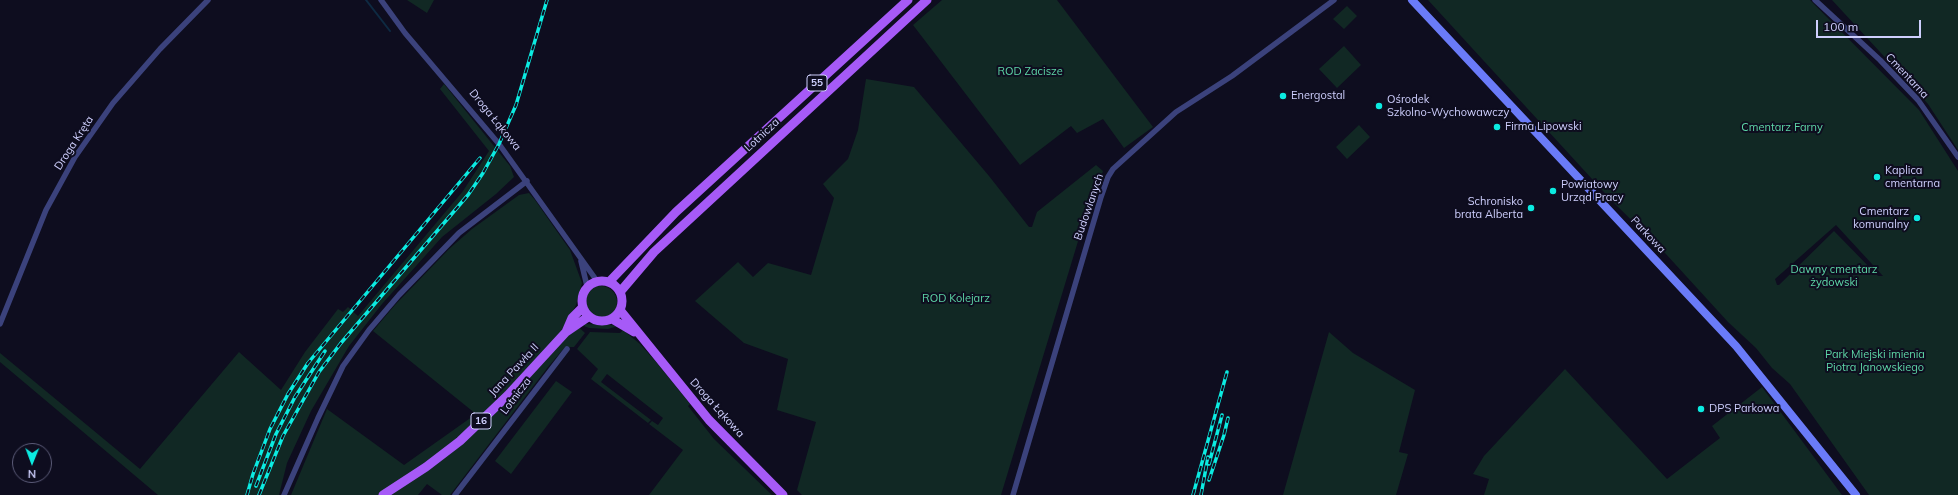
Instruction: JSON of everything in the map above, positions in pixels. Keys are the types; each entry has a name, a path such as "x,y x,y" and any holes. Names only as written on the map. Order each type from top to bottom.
{"main road":[{"name":"Lotnicza","path":"609,282 676,212 908,0"},
{"name":"Lotnicza","path":"620,292 654,252 927,0"},
{"path":"582,308 588,317 597,321 612,318 620,310 622,304 620,292 609,282 597,281 587,286"},
{"name":"16","path":"582,308 582,296 587,286"},
{"name":"Jana Pawła II","path":"566,332 572,318 582,308"},
{"name":"Droga Łąkowa","path":"620,310 637,333 709,420 783,495"},
{"name":"Jana Pawła II","path":"383,495 426,467 460,441 508,395 566,332 588,317"},
{"name":"Droga Łąkowa","path":"612,318 637,333"}],"street":[{"name":"Droga Kręta","path":"0,324 46,210 75,157 113,103 208,0"},
{"name":"Droga Łąkowa","path":"381,0 405,33 500,144 568,238 581,261 592,272 597,281"},
{"name":"Budowlanych","path":"1013,495 1101,197 1111,173 1123,159 1176,112 1232,76 1334,0"},
{"name":"Parkowa","path":"1412,0 1736,346 1856,495"},
{"name":"Cmentarna","path":"1815,0 1880,60 1918,100 1958,157"},
{"path":"284,495 330,392 343,366 356,347 399,295 460,233 527,181"},
{"name":"Droga Łąkowa","path":"581,261 587,286"},
{"name":"Lotnicza","path":"455,495 567,349"}],"green space":[{"path":"407,0 434,0 427,13"},
{"name":"ROD Zacisze","path":"942,0 1057,0 1153,127 1124,148 1103,119 1077,133 1071,126 1020,165 913,25"},
{"path":"1428,0 1810,0 1919,110 1958,171 1958,495 1869,495 1790,384 1772,368 1756,348 1728,322 1665,253 1614,203","holes":["1836,225 1883,276 1878,276 1834,231 1779,285 1777,285 1775,279"]},
{"path":"1832,0 1958,0 1958,150 1928,104"},
{"path":"1347,6 1357,16 1344,29 1333,19"},
{"path":"1344,46 1361,65 1337,88 1319,69"},
{"name":"ROD Kolejarz","path":"866,79 914,87 989,176 1029,227 1032,227 1037,212 1096,165 1103,171 1079,238 1001,495 802,495 797,490 816,422 777,410 788,359 744,343 695,301 738,262 753,277 768,263 811,275 834,198 823,184 848,159 858,130"},
{"path":"444,84 510,166 514,177 496,194 442,237 382,304 349,346 311,411 287,463 279,495 158,495 0,362 0,353 140,469 239,352 281,390 305,352 338,309 343,312 348,307 358,316 463,191 489,151 440,89"},
{"path":"1359,125 1370,137 1347,159 1336,147"},
{"path":"529,193 570,250 582,283 576,305 569,318 585,333 574,347 565,347 548,367 450,495 442,495 427,484 418,495 291,495 327,409 404,465 476,414 373,331 395,305 449,249 472,229 519,195"},
{"path":"598,286 604,286 614,293 617,302 616,308 610,315 604,318 598,318 588,311 585,305 585,299 592,289"},
{"path":"585,324 618,326 608,329 589,328 584,326"},
{"path":"623,330 640,344 656,362 690,404 688,406 714,439 772,495 649,495 683,450 649,424 652,421 658,425 663,418 607,374 601,382 651,420 648,423 591,379 598,369 577,349 590,332 620,333"},
{"path":"1329,332 1353,353 1415,390 1399,452 1408,454 1396,495 1283,495"},
{"path":"1565,369 1667,479 1720,438 1712,426 1762,387 1842,495 1484,495 1489,479 1473,474 1484,456"},
{"path":"556,381 572,392 511,474 495,461"}],"waterway":[{"path":"366,0 390,31"}],"railway":[{"path":"259,495 283,436 319,372 341,343 468,195 483,173 499,144 516,105 547,0"},
{"path":"247,495 253,474 270,429 288,394 308,363 480,158"},
{"path":"256,486 276,434 295,397 325,351"},
{"path":"1193,495 1227,372"},
{"path":"1209,464 1222,415"},
{"path":"1209,480 1228,418"},
{"path":"1201,495 1208,457"}],"place":[{"name":"Energostal","path":"1283,96"},
{"name":"Ośrodek Szkolno-Wychowawczy","path":"1379,106"},
{"name":"Firma Lipowski","path":"1497,127"},
{"name":"Kaplica cmentarna","path":"1877,177"},
{"name":"Powiatowy Urząd Pracy","path":"1553,191"},
{"name":"Schronisko brata Alberta","path":"1531,208"},
{"name":"Cmentarz komunalny","path":"1917,218"},
{"name":"DPS Parkowa","path":"1701,409"}],"park label":[{"name":"Cmentarz Farny","path":"1782,128"},
{"name":"Dawny cmentarz żydowski","path":"1834,276"},
{"name":"Park Miejski imienia Piotra Janowskiego","path":"1875,361"}]}
